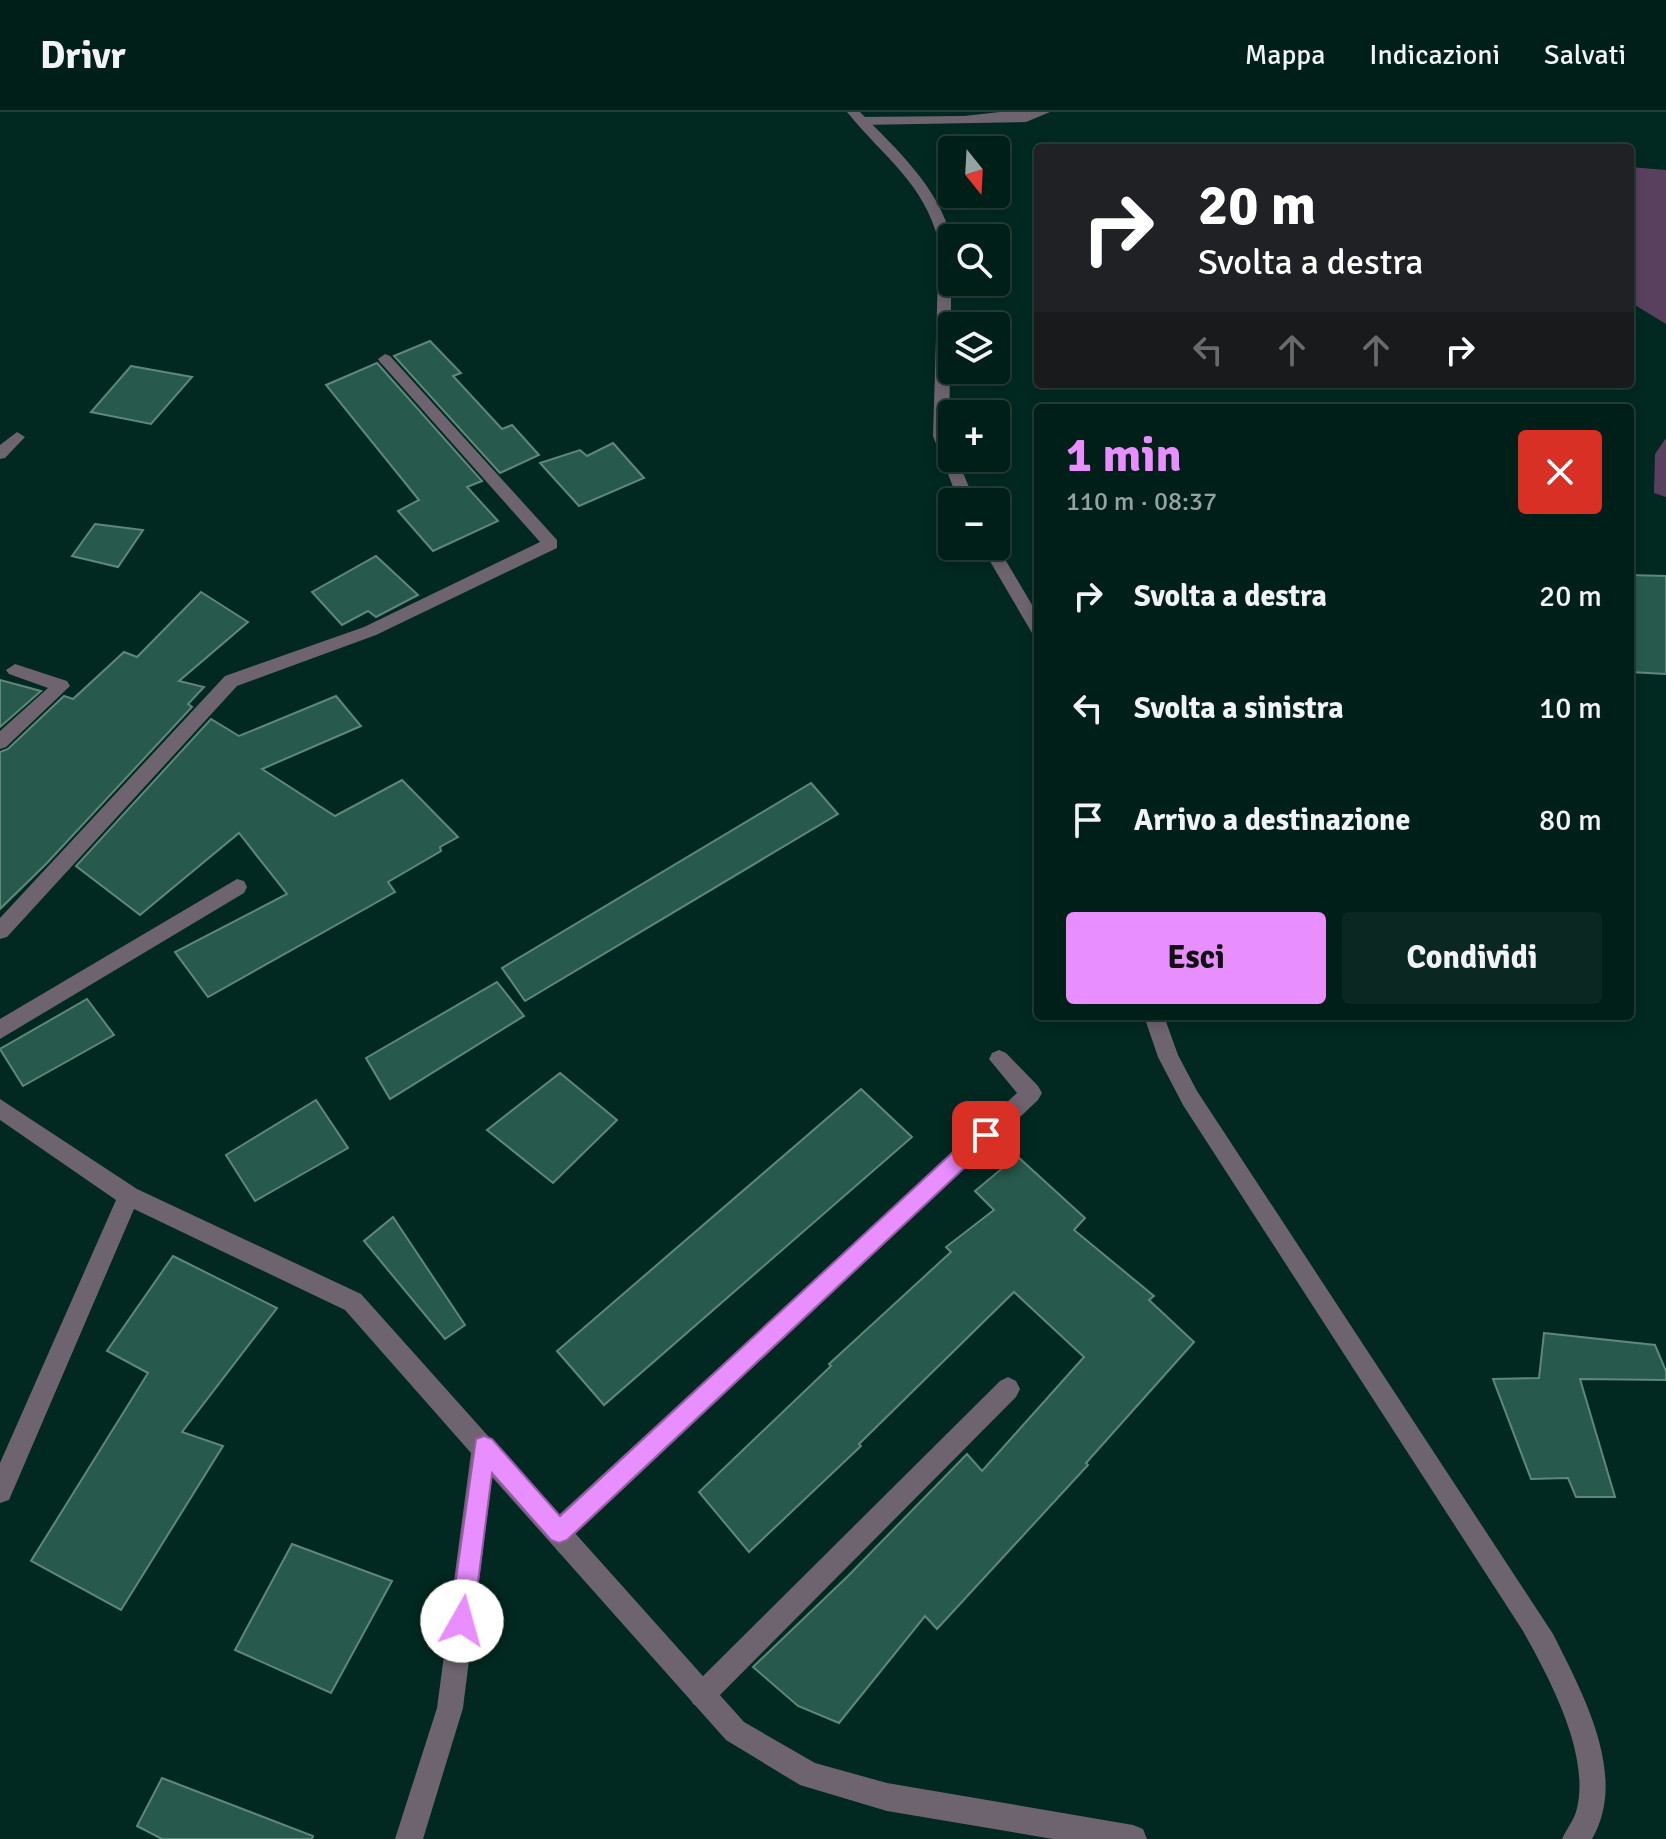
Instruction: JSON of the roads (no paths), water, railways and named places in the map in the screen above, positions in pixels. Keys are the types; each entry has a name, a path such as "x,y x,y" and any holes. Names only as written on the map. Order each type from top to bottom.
{"street":[{"path":"857,116 1008,115 1026,118 1044,112"},
{"path":"857,116 917,178 933,199 942,220 946,242 941,436 961,488"},
{"path":"0,931 231,681 370,631 551,544 385,359"},
{"path":"0,454 17,437"},
{"path":"997,560 1034,622"},
{"path":"0,742 61,686 15,670"},
{"path":"0,1030 237,887"},
{"path":"1155,1020 1168,1057 1190,1098 1532,1622 1556,1664 1573,1702 1590,1771 1592,1805 1584,1831 1576,1839"},
{"path":"559,1532 1031,1093 999,1059"},
{"path":"0,1108 129,1196 353,1302 735,1731 810,1775 887,1797 1133,1839"},
{"path":"0,1491 129,1196"},
{"path":"702,1695 1008,1389"},
{"path":"409,1839 450,1708 484,1447"}]}
